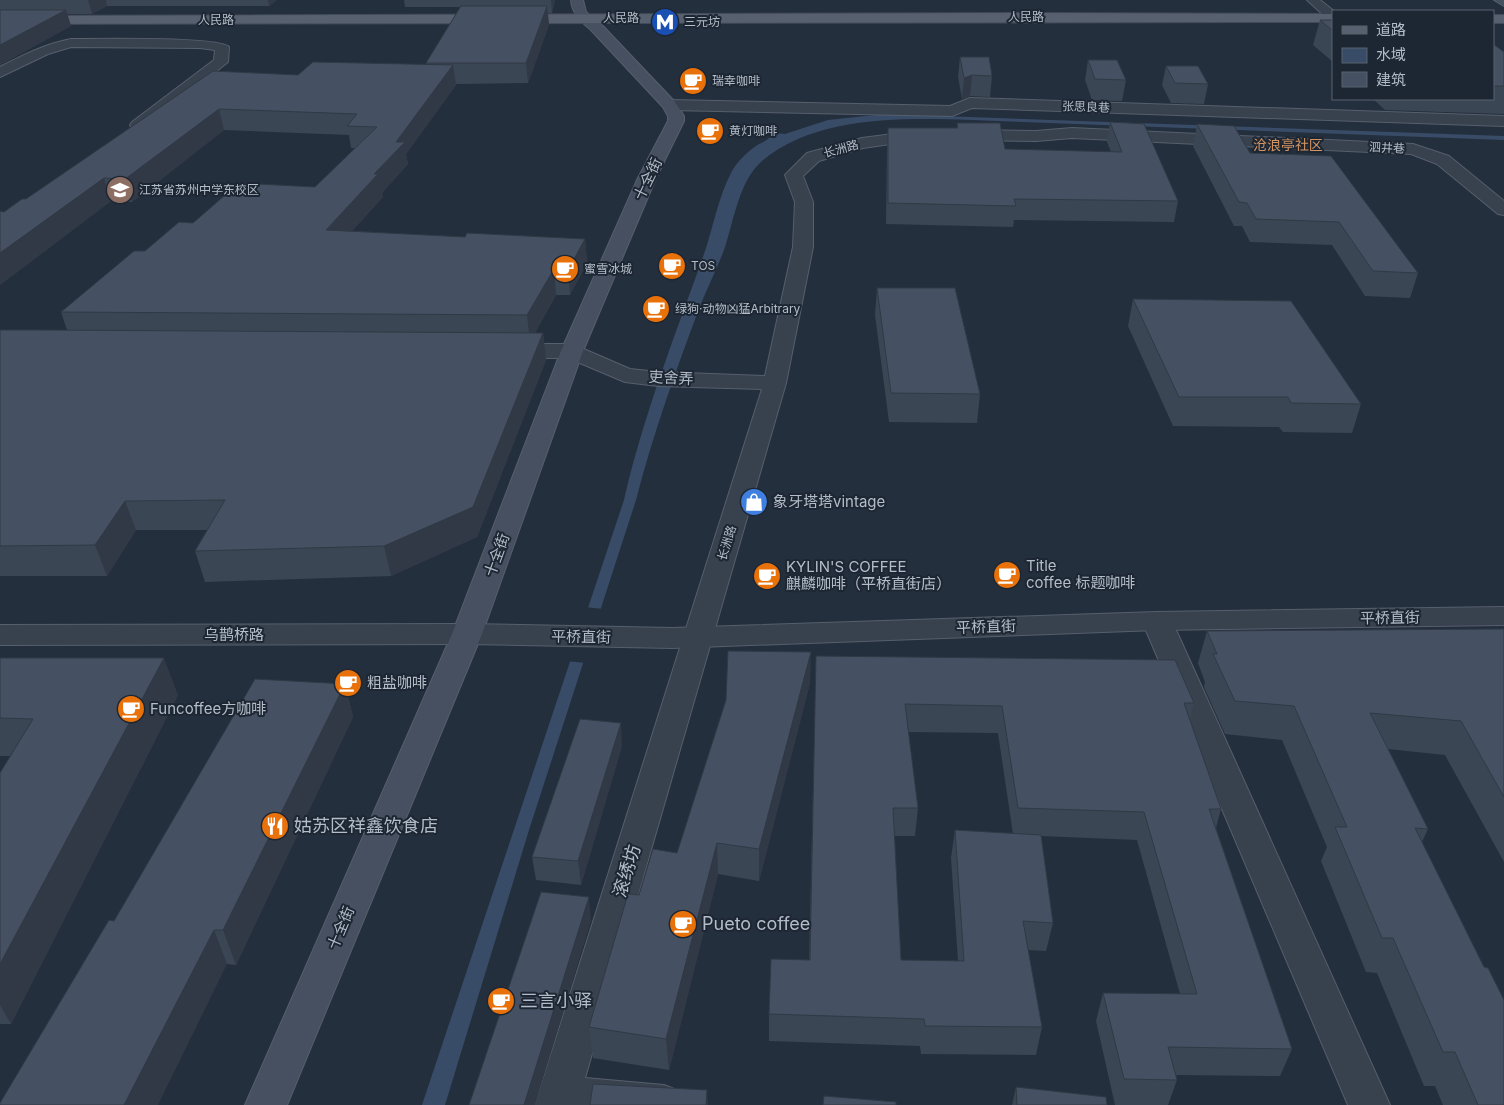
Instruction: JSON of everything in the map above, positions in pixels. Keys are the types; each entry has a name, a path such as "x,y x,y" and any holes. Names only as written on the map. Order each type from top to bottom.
{"main road":[{"path":"577,0 577,7 589,22 670,105"},
{"path":"1500,0 1504,2"},
{"name":"人民路","path":"0,28 176,28 589,22 1332,18"},
{"name":"人民路","path":"0,20 1332,25"},
{"name":"十全街","path":"266,1105 467,634 572,351 647,178 674,125 676,116 670,105"}],"street":[{"path":"1313,0 1332,17"},
{"path":"157,43 176,28"},
{"path":"0,73 39,51 71,43 200,44 222,47 221,62 128,132"},
{"name":"张思良巷","path":"670,105 952,111 970,103 1246,128 1504,121"},
{"name":"泗井巷","path":"1246,128 1412,149 1443,160 1504,210"},
{"name":"长洲路","path":"685,638 775,383 803,246 804,202 794,175 813,157 862,143 926,135 1036,136 1072,133 1246,128"},
{"path":"484,350 572,351"},
{"name":"吏舍弄","path":"572,351 626,375 658,379 775,383"},
{"name":"平桥直街","path":"467,634 685,638 1157,621 1504,616"},
{"path":"1157,621 1369,1105"},
{"name":"乌鹊桥路","path":"0,635 467,634"},
{"name":"滚绣坊","path":"557,1100 685,638"},
{"path":"557,1100 664,1105"}],"water":[{"path":"885,114 1504,136 1504,140 918,119 862,122 835,127 808,135 784,146 762,161 754,169 743,190 725,247 700,306 665,402 636,500 529,830 445,1105 422,1105 624,500 640,438 703,257 727,181 734,167 743,157 768,139 773,133 785,134 828,120"}],"pier":[{"path":"585,607 603,609 586,663 566,661"}],"building":[{"path":"461,6 547,6 526,63 426,63"},
{"path":"0,10 66,10 0,45"},
{"path":"1320,20 1332,20 1332,30"},
{"path":"1494,45 1504,52 1504,86 1494,86"},
{"path":"960,57 989,57 992,76 972,75 964,78"},
{"path":"1088,60 1117,60 1126,80 1095,79"},
{"path":"313,62 453,65 396,142 405,142 374,174 378,174 326,230 465,237 467,233 585,239 568,270 554,269 527,315 61,312 134,251 145,251 179,222 193,223 239,183 315,187 377,127 347,126 357,114 219,109 125,179 104,178 0,253 0,211 4,212 22,199 26,199 213,71 298,75"},
{"path":"1166,66 1198,66 1208,84 1175,83"},
{"path":"1110,122 1144,124 1178,201 1014,199 1016,206 888,203 888,128 958,128 957,123 1000,123 1005,149 1122,152"},
{"path":"1197,124 1234,126 1250,153 1331,156 1418,273 1373,271 1339,222 1256,219 1247,203 1239,202"},
{"path":"877,288 955,288 980,394 891,393"},
{"path":"1133,299 1291,301 1361,404 1291,403 1288,397 1179,397"},
{"path":"0,330 543,333 473,507 384,546 195,551 225,500 125,501 95,545 0,546"},
{"path":"1504,629 1504,797 1461,721 1370,713 1428,829 1415,828 1484,967 1488,968 1504,1000 1504,1105 1478,1105 1455,1052 1443,1052 1393,938 1382,938 1335,827 1347,827 1294,706 1235,701 1213,654 1217,654 1207,631"},
{"path":"728,651 811,652 759,849 717,843 666,1039 589,1027 628,894 639,895 653,849 677,853 726,700"},
{"path":"816,656 1175,660 1194,703 1184,703 1221,809 1209,809 1292,1049 1168,1047 1177,1080 1124,1079 1103,993 1197,994 1144,812 1018,808 1002,706 905,704 918,808 893,808 901,960 964,961 955,830 1041,835 1053,923 1023,921 1042,1027 925,1026 924,1019 769,1014 771,959 810,960"},
{"path":"0,658 164,658 0,964 0,773 33,719 0,718"},
{"path":"255,679 345,684 223,930 214,930 124,1105 0,1105 109,920 114,921"},
{"path":"580,719 621,723 578,861 532,857"},
{"path":"541,892 589,897 524,1105 469,1105"},
{"path":"593,1084 707,1090 706,1105 590,1105"},
{"path":"1016,1087 1106,1097 1107,1105 1017,1105"},
{"path":"824,1096 896,1102 896,1105 823,1105"}],"place":[{"name":"三元坊","path":"665,22"},
{"name":"瑞幸咖啡","path":"693,81"},
{"name":"黄灯咖啡","path":"710,131"},
{"name":"江苏省苏州中学东校区","path":"120,190"},
{"name":"TOS","path":"672,266"},
{"name":"蜜雪冰城","path":"565,269"},
{"name":"绿狗·动物凶猛Arbitrary","path":"656,309"},
{"name":"象牙塔塔vintage","path":"754,502"},
{"name":"Title coffee 标题咖啡","path":"1007,575"},
{"name":"KYLIN'S COFFEE 麒麟咖啡（平桥直街店）","path":"767,576"},
{"name":"粗盐咖啡","path":"348,683"},
{"name":"Funcoffee方咖啡","path":"131,709"},
{"name":"姑苏区祥鑫饮食店","path":"275,826"},
{"name":"Pueto coffee","path":"683,924"},
{"name":"三言小驿","path":"501,1001"}],"district":[{"name":"沧浪亭社区","path":"1288,145"}]}
